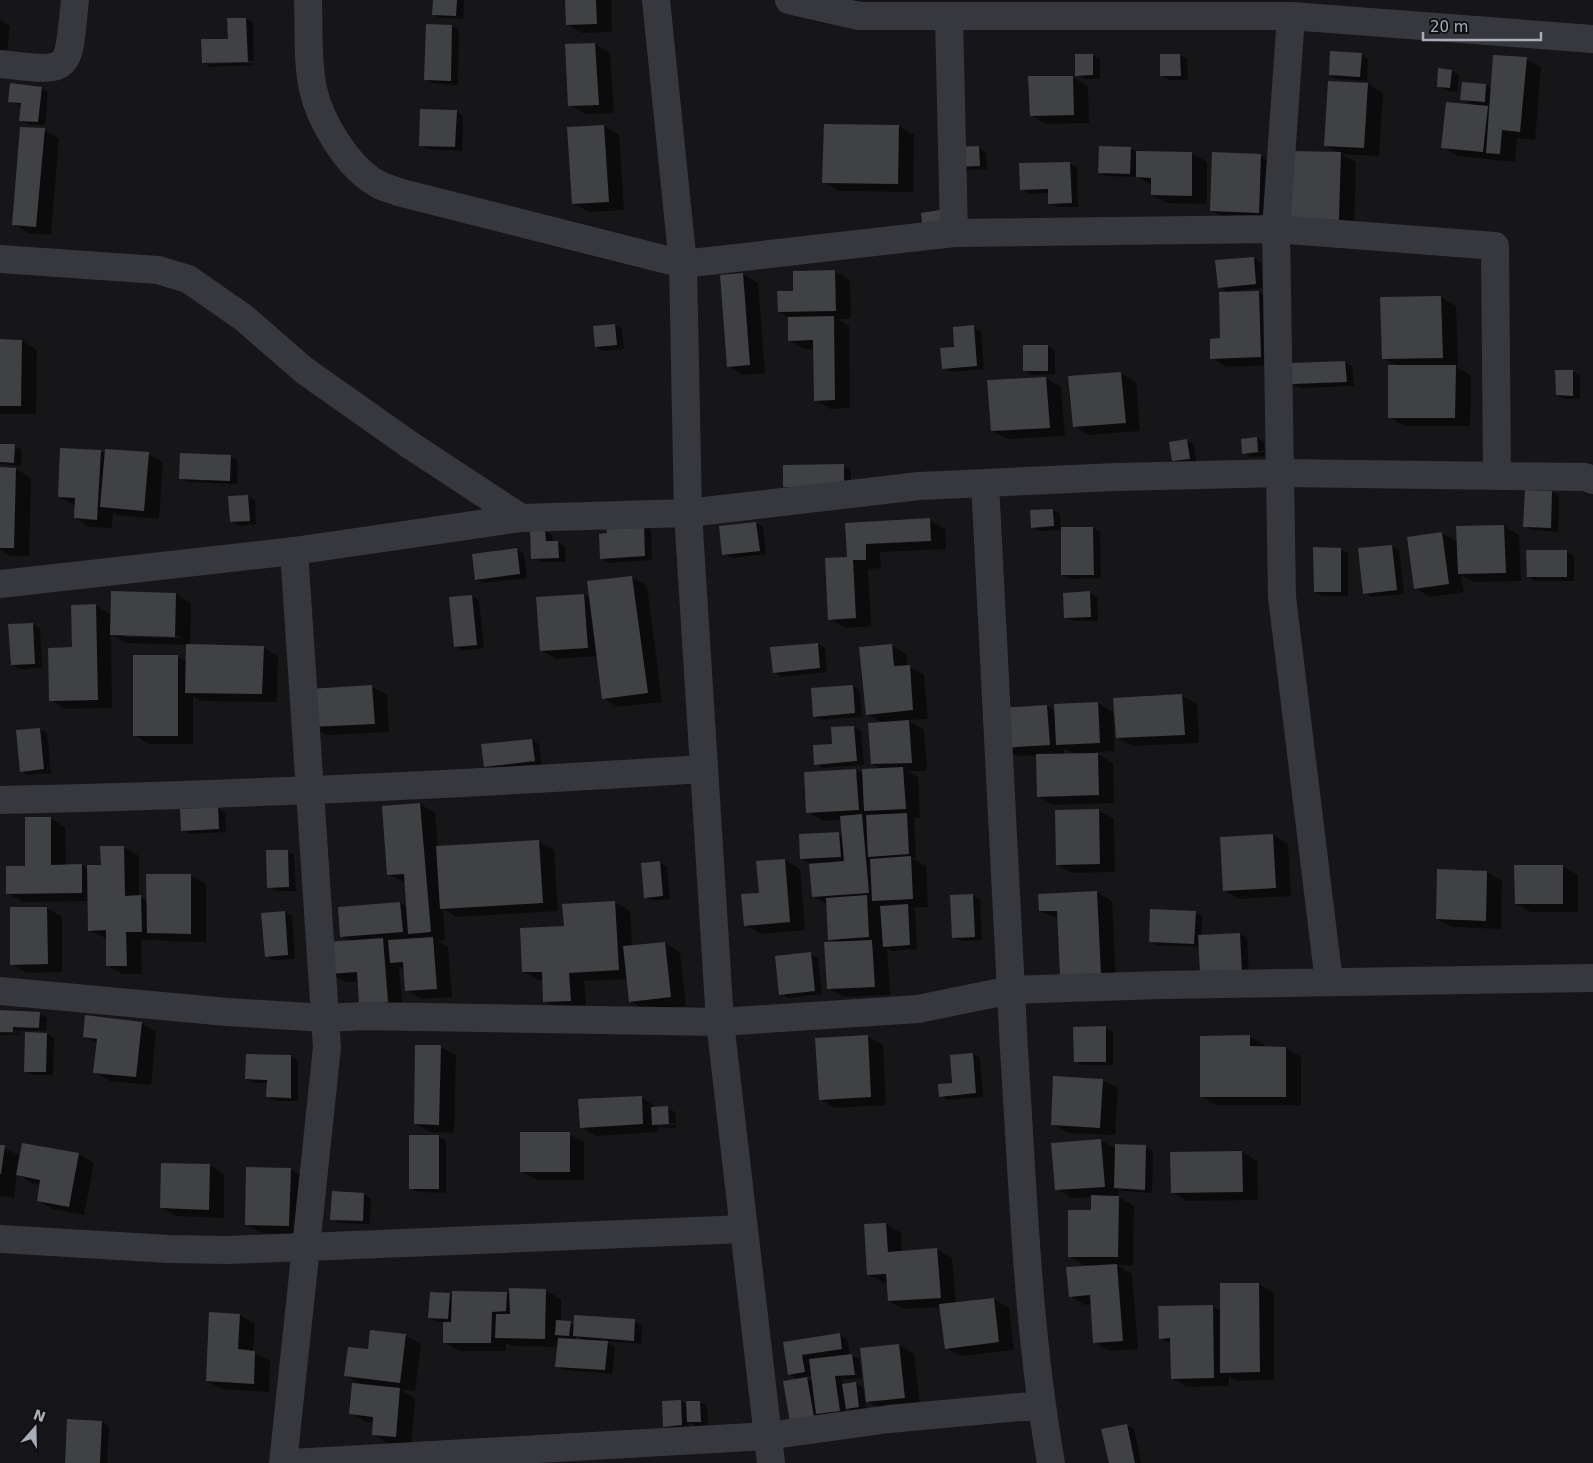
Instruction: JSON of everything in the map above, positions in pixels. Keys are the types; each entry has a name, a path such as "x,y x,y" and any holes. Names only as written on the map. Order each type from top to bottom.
{"street":[{"path":"0,64 41,69 62,65 69,55 75,0"},
{"path":"308,0 313,88 320,110 334,139 353,162 376,183 398,192 683,264 954,233 1276,229 1494,246 1497,476"},
{"path":"656,0 683,264 688,513 720,1022 771,1463"},
{"path":"789,0 859,16 1291,16 1593,39"},
{"path":"950,16 954,233"},
{"path":"1291,16 1276,229 1282,597 1329,982"},
{"path":"0,259 158,270 188,279 237,312 305,371 410,445 521,518"},
{"path":"0,584 294,551 521,518 688,513 919,486 1281,473 1497,476 1585,478 1593,480"},
{"path":"985,483 994,703 1023,1187 1041,1406 1050,1463"},
{"path":"283,1463 327,1047 294,551"},
{"path":"0,800 310,791 506,782 703,769"},
{"path":"0,991 227,1012 326,1018 364,1016 720,1022 918,1009 1011,990 1593,978"},
{"path":"0,1238 169,1249 226,1250 744,1229"},
{"path":"292,1463 767,1436 889,1419 1041,1406"}],"building":[{"path":"433,0 457,0 456,16 432,15"},
{"path":"565,0 596,0 597,24 566,25"},
{"path":"227,18 246,18 248,62 202,63 201,39 228,39"},
{"path":"426,24 452,25 451,81 424,80"},
{"path":"595,43 599,105 568,106 565,44"},
{"path":"1330,51 1362,53 1360,77 1329,75"},
{"path":"1075,54 1093,54 1093,75 1075,76"},
{"path":"1160,54 1180,54 1181,76 1160,76"},
{"path":"1493,55 1527,57 1520,132 1502,130 1500,154 1486,153"},
{"path":"1438,68 1452,70 1450,88 1437,87"},
{"path":"1028,76 1073,76 1074,115 1030,116"},
{"path":"1328,81 1368,83 1364,148 1324,146"},
{"path":"1462,82 1486,84 1485,102 1460,100"},
{"path":"10,83 42,87 38,122 19,121 21,103 8,102"},
{"path":"1446,102 1488,106 1483,152 1441,148"},
{"path":"420,109 457,110 455,147 419,146"},
{"path":"824,124 899,125 898,184 822,183"},
{"path":"604,125 609,202 572,204 567,127"},
{"path":"20,127 45,128 36,227 12,225"},
{"path":"979,146 980,166 958,167 957,147"},
{"path":"1099,146 1131,147 1130,174 1098,173"},
{"path":"1136,151 1192,152 1192,196 1151,195 1151,178 1136,177"},
{"path":"1291,151 1341,152 1339,220 1289,219"},
{"path":"1212,152 1261,154 1259,213 1210,211"},
{"path":"1070,162 1072,203 1048,204 1048,189 1020,190 1019,163"},
{"path":"940,210 942,228 923,231 921,213"},
{"path":"1254,257 1256,284 1218,288 1215,260"},
{"path":"835,270 836,311 778,312 777,291 793,291 793,271"},
{"path":"743,273 750,365 727,367 720,275"},
{"path":"1259,291 1261,357 1210,359 1210,339 1220,338 1219,292"},
{"path":"1441,296 1443,358 1382,359 1380,297"},
{"path":"834,316 835,400 814,401 813,340 788,341 788,317"},
{"path":"615,324 617,345 595,347 593,326"},
{"path":"974,325 977,366 942,369 940,348 954,347 953,327"},
{"path":"0,339 22,340 21,406 0,406"},
{"path":"1023,345 1048,345 1048,371 1023,371"},
{"path":"1345,361 1347,382 1292,384 1291,363"},
{"path":"1388,365 1456,365 1455,418 1388,418"},
{"path":"1555,370 1573,370 1573,396 1556,395"},
{"path":"1121,372 1126,423 1073,427 1068,376"},
{"path":"1046,377 1050,428 991,431 987,380"},
{"path":"1257,437 1258,452 1242,454 1241,439"},
{"path":"1187,439 1190,459 1172,461 1169,442"},
{"path":"0,444 15,444 14,463 0,462"},
{"path":"60,448 101,450 97,520 74,518 75,498 58,497"},
{"path":"105,449 149,452 144,511 100,507"},
{"path":"180,453 231,455 230,481 179,479"},
{"path":"844,464 844,487 783,487 783,465"},
{"path":"0,467 16,468 14,548 0,548"},
{"path":"1525,490 1552,491 1551,528 1523,527"},
{"path":"248,495 250,521 230,522 228,496"},
{"path":"1053,509 1054,526 1031,528 1030,510"},
{"path":"930,518 931,541 866,544 866,560 853,560 856,618 828,620 825,558 847,557 845,523"},
{"path":"756,522 760,551 722,555 719,526"},
{"path":"644,524 645,556 600,559 599,534 607,533 606,526"},
{"path":"1504,525 1506,573 1458,574 1456,526"},
{"path":"1061,527 1093,527 1094,575 1061,575"},
{"path":"530,530 545,530 546,541 558,541 559,558 531,559"},
{"path":"1442,532 1449,584 1414,589 1407,537"},
{"path":"1392,545 1397,590 1363,594 1358,548"},
{"path":"1313,547 1341,548 1341,592 1314,592"},
{"path":"517,548 520,574 475,580 472,554"},
{"path":"1526,550 1567,550 1567,577 1527,577"},
{"path":"632,576 648,693 602,699 587,581"},
{"path":"111,591 176,593 175,637 110,635"},
{"path":"1090,591 1091,617 1064,618 1063,593"},
{"path":"584,594 588,648 540,651 536,597"},
{"path":"472,595 477,645 454,647 449,597"},
{"path":"96,604 98,700 49,701 48,648 72,647 71,605"},
{"path":"33,623 35,664 11,665 8,624"},
{"path":"818,643 820,668 773,673 770,647"},
{"path":"186,644 264,646 262,694 185,693"},
{"path":"892,644 894,666 910,665 913,710 866,715 859,647"},
{"path":"133,655 178,655 178,736 133,736"},
{"path":"372,685 375,724 310,727 308,689"},
{"path":"853,685 855,713 813,717 811,688"},
{"path":"1182,694 1185,735 1116,738 1113,698"},
{"path":"1098,702 1100,743 1056,745 1054,704"},
{"path":"1047,705 1050,745 1001,748 999,708"},
{"path":"909,720 912,763 871,764 868,723"},
{"path":"854,726 857,761 814,765 813,745 832,744 831,727"},
{"path":"40,728 44,769 20,772 16,730"},
{"path":"532,739 535,761 484,767 481,744"},
{"path":"1098,753 1099,795 1037,797 1036,754"},
{"path":"903,767 906,809 864,811 862,769"},
{"path":"856,769 859,810 806,813 804,772"},
{"path":"420,803 431,932 408,934 404,874 387,875 382,806"},
{"path":"218,807 219,829 181,831 180,809"},
{"path":"1099,809 1100,864 1056,865 1055,810"},
{"path":"907,813 909,854 868,857 866,815"},
{"path":"862,814 869,893 812,897 809,864 844,861 840,816"},
{"path":"25,817 51,817 51,865 82,864 82,893 6,894 6,866 25,866"},
{"path":"839,832 841,857 800,859 799,834"},
{"path":"1273,834 1276,888 1223,891 1220,837"},
{"path":"539,840 543,903 440,909 436,846"},
{"path":"100,846 124,846 125,896 141,895 142,932 126,932 127,966 106,966 106,930 88,931 87,865 101,865"},
{"path":"266,850 288,850 289,887 267,888"},
{"path":"911,856 913,899 872,901 870,859"},
{"path":"785,859 790,922 744,926 741,894 759,893 756,861"},
{"path":"660,861 663,896 644,898 641,863"},
{"path":"1514,865 1563,865 1563,904 1515,904"},
{"path":"1437,869 1487,871 1486,921 1436,919"},
{"path":"146,874 191,874 191,934 147,933"},
{"path":"1097,891 1101,974 1060,976 1057,911 1039,911 1038,894"},
{"path":"973,894 975,937 952,938 950,895"},
{"path":"867,895 869,937 828,940 826,898"},
{"path":"615,901 619,970 569,973 571,1001 543,1002 542,972 522,972 520,928 564,926 562,904"},
{"path":"400,902 403,932 340,937 338,907"},
{"path":"908,904 910,945 883,947 880,906"},
{"path":"10,907 47,907 48,964 10,965"},
{"path":"1150,909 1196,911 1194,944 1149,942"},
{"path":"285,911 288,955 265,957 261,913"},
{"path":"1240,933 1242,973 1200,974 1198,935"},
{"path":"433,937 437,989 405,991 403,962 390,963 388,940"},
{"path":"383,938 388,1002 359,1004 357,972 330,974 327,942"},
{"path":"872,940 875,987 827,989 824,942"},
{"path":"665,942 671,997 629,1002 623,946"},
{"path":"811,952 815,991 779,995 775,956"},
{"path":"0,1010 40,1012 39,1028 13,1027 13,1032 0,1032"},
{"path":"85,1015 142,1022 136,1077 93,1073 97,1039 83,1037"},
{"path":"1106,1026 1106,1062 1074,1062 1073,1027"},
{"path":"25,1032 47,1033 46,1072 24,1072"},
{"path":"868,1035 871,1097 819,1100 815,1038"},
{"path":"1250,1035 1250,1046 1286,1047 1286,1097 1200,1097 1200,1036"},
{"path":"415,1045 441,1045 439,1125 414,1124"},
{"path":"973,1053 976,1093 939,1097 938,1084 952,1083 950,1055"},
{"path":"246,1054 291,1055 291,1098 266,1097 267,1080 245,1079"},
{"path":"1053,1076 1103,1079 1100,1128 1051,1125"},
{"path":"642,1096 643,1124 580,1128 578,1099"},
{"path":"668,1106 669,1124 652,1125 651,1107"},
{"path":"520,1132 570,1132 570,1172 520,1172"},
{"path":"409,1135 439,1135 439,1189 409,1189"},
{"path":"1101,1139 1105,1187 1055,1190 1051,1143"},
{"path":"22,1143 79,1153 69,1207 37,1201 40,1180 16,1175"},
{"path":"1115,1144 1146,1145 1145,1190 1114,1188"},
{"path":"0,1145 5,1145 1,1174 0,1174"},
{"path":"1242,1151 1243,1192 1171,1193 1170,1152"},
{"path":"161,1163 210,1164 209,1210 160,1208"},
{"path":"246,1167 291,1168 289,1226 245,1225"},
{"path":"332,1191 364,1193 363,1221 330,1220"},
{"path":"1091,1195 1119,1196 1118,1257 1068,1257 1068,1210 1091,1210"},
{"path":"886,1223 888,1252 937,1248 941,1298 888,1301 886,1274 867,1275 864,1224"},
{"path":"1117,1264 1123,1341 1093,1343 1090,1295 1069,1297 1066,1267"},
{"path":"1220,1283 1259,1283 1260,1372 1220,1373"},
{"path":"509,1288 546,1289 545,1339 495,1338 496,1314 510,1314"},
{"path":"452,1291 507,1292 506,1311 492,1312 491,1343 443,1343 443,1322 451,1322"},
{"path":"430,1292 450,1293 448,1319 428,1318"},
{"path":"994,1298 999,1342 945,1349 939,1304"},
{"path":"1213,1305 1214,1378 1171,1379 1170,1338 1159,1339 1158,1306"},
{"path":"209,1312 240,1314 238,1349 255,1351 254,1384 206,1381"},
{"path":"574,1315 635,1319 634,1341 573,1336"},
{"path":"556,1320 571,1321 569,1336 555,1335"},
{"path":"370,1330 406,1334 400,1383 344,1376 348,1347 368,1349"},
{"path":"840,1333 842,1349 802,1355 805,1372 788,1375 783,1342"},
{"path":"558,1338 608,1341 605,1370 555,1367"},
{"path":"899,1344 905,1398 866,1402 860,1348"},
{"path":"852,1354 855,1375 835,1376 840,1411 816,1414 809,1359"},
{"path":"807,1377 814,1417 790,1422 783,1381"},
{"path":"856,1382 859,1407 846,1409 842,1384"},
{"path":"352,1383 400,1388 396,1437 372,1435 373,1417 349,1414"},
{"path":"681,1400 682,1425 663,1427 662,1401"},
{"path":"686,1401 700,1401 701,1422 687,1422"},
{"path":"67,1419 102,1421 100,1463 65,1463"},
{"path":"1127,1424 1135,1463 1109,1463 1101,1429"}]}
